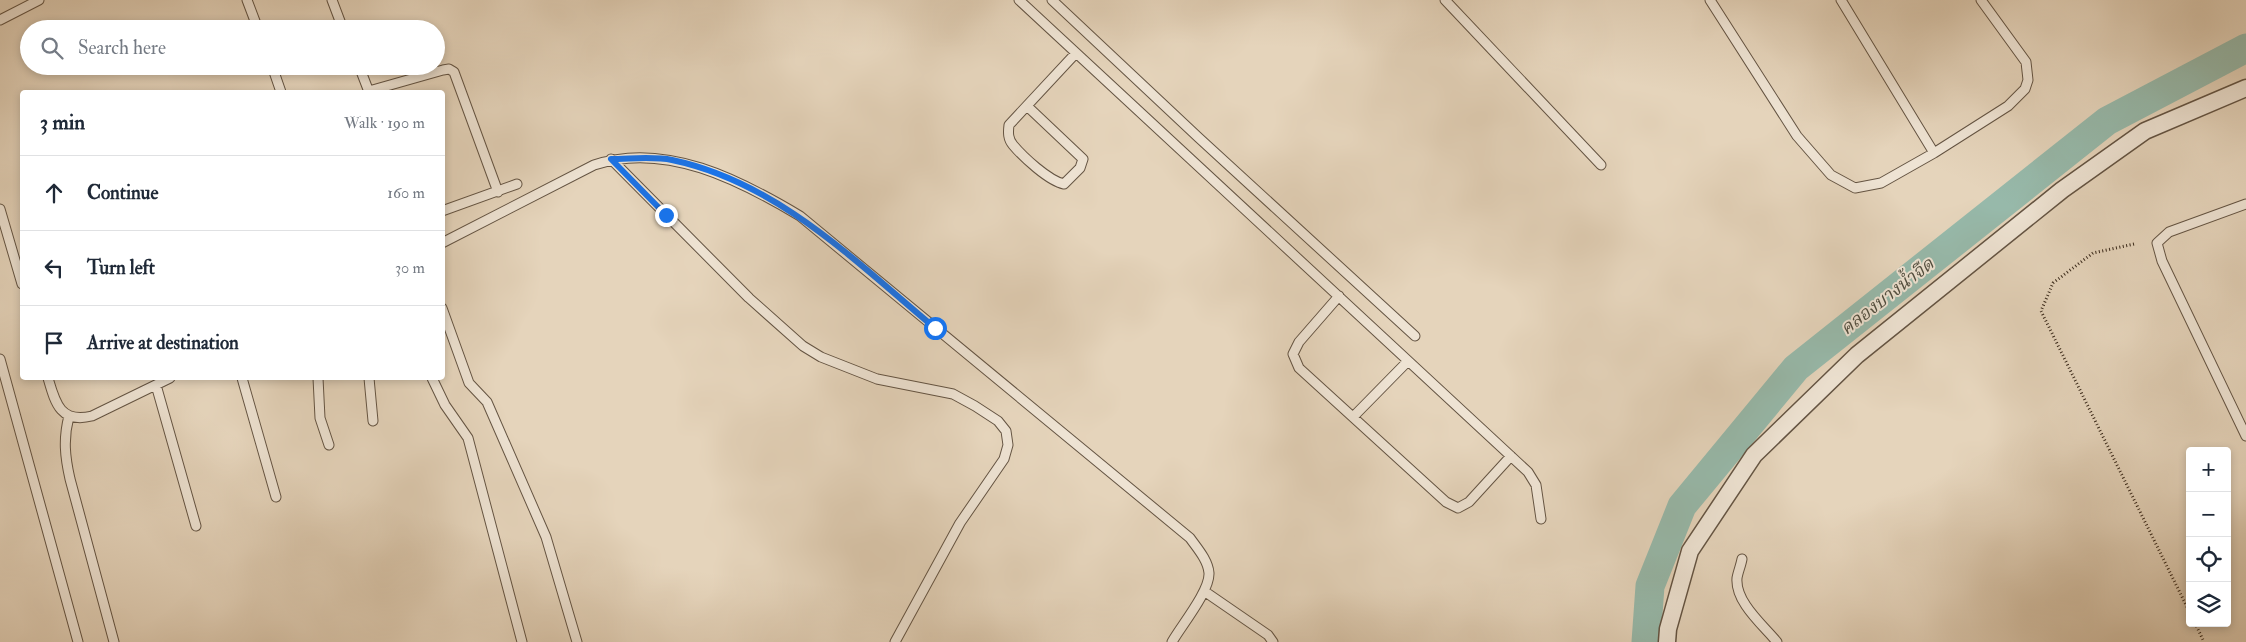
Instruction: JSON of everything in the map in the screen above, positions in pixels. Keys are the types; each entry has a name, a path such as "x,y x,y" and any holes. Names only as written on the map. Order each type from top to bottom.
{"street":[{"path":"1667,642 1668,629 1690,551 1754,455 1857,355 2062,190 2145,130 2246,88"}],"lane":[{"path":"0,20 39,0"},
{"path":"247,0 255,20"},
{"path":"332,0 340,20"},
{"path":"1019,0 1528,472 1536,485 1541,519"},
{"path":"1052,0 1415,336"},
{"path":"1445,0 1601,165"},
{"path":"1710,0 1797,136 1831,175 1855,188 1881,183 1934,153 2008,106 2024,89 2028,80 2026,62 1982,0"},
{"path":"1841,0 1934,153"},
{"path":"1027,106 1083,159 1080,168 1064,184 1054,182 1012,144 1008,135 1009,125 1076,53"},
{"path":"445,70 449,69 454,72 498,192"},
{"path":"275,75 281,90"},
{"path":"362,75 368,90"},
{"path":"376,90 426,75"},
{"path":"611,159 749,298 803,346 821,357 876,379 953,394 998,421 1006,431 1008,444 1004,459 960,523 895,642"},
{"path":"445,241 594,164 611,159 670,160 719,173 761,193 800,216 1190,538 1202,555 1209,573 1204,591 1172,642"},
{"path":"445,210 517,184"},
{"path":"2246,204 2168,232 2157,243 2162,261 2242,417 2246,436"},
{"path":"0,209 20,277"},
{"path":"1339,296 1299,342 1293,354 1298,368 1446,502 1458,508 1469,502 1511,456"},
{"path":"445,316 469,383 487,402 546,537 577,642"},
{"path":"0,359 78,642"},
{"path":"1353,417 1408,361"},
{"path":"49,380 54,400 61,411 81,419 92,416 166,380"},
{"path":"243,380 276,497"},
{"path":"318,380 320,418 329,445"},
{"path":"369,380 373,421"},
{"path":"433,380 445,406 468,438 522,642"},
{"path":"156,385 196,526"},
{"path":"70,416 65,432 64,452 114,642"},
{"path":"1742,559 1737,579 1740,594 1748,608 1777,642"},
{"path":"1204,591 1268,635 1274,642"}],"path":[{"path":"2134,244 2093,253 2053,283 2041,311 2186,605"},
{"path":"2197,627 2204,642"}],"waterway":[{"name":"คลองบางน้ำจืด","path":"1646,642 1650,586 1682,506 1796,368 2107,121 2246,48"}],"route":[{"path":"666,215 611,159 670,160 719,173 761,193 800,216 935,328"}]}
